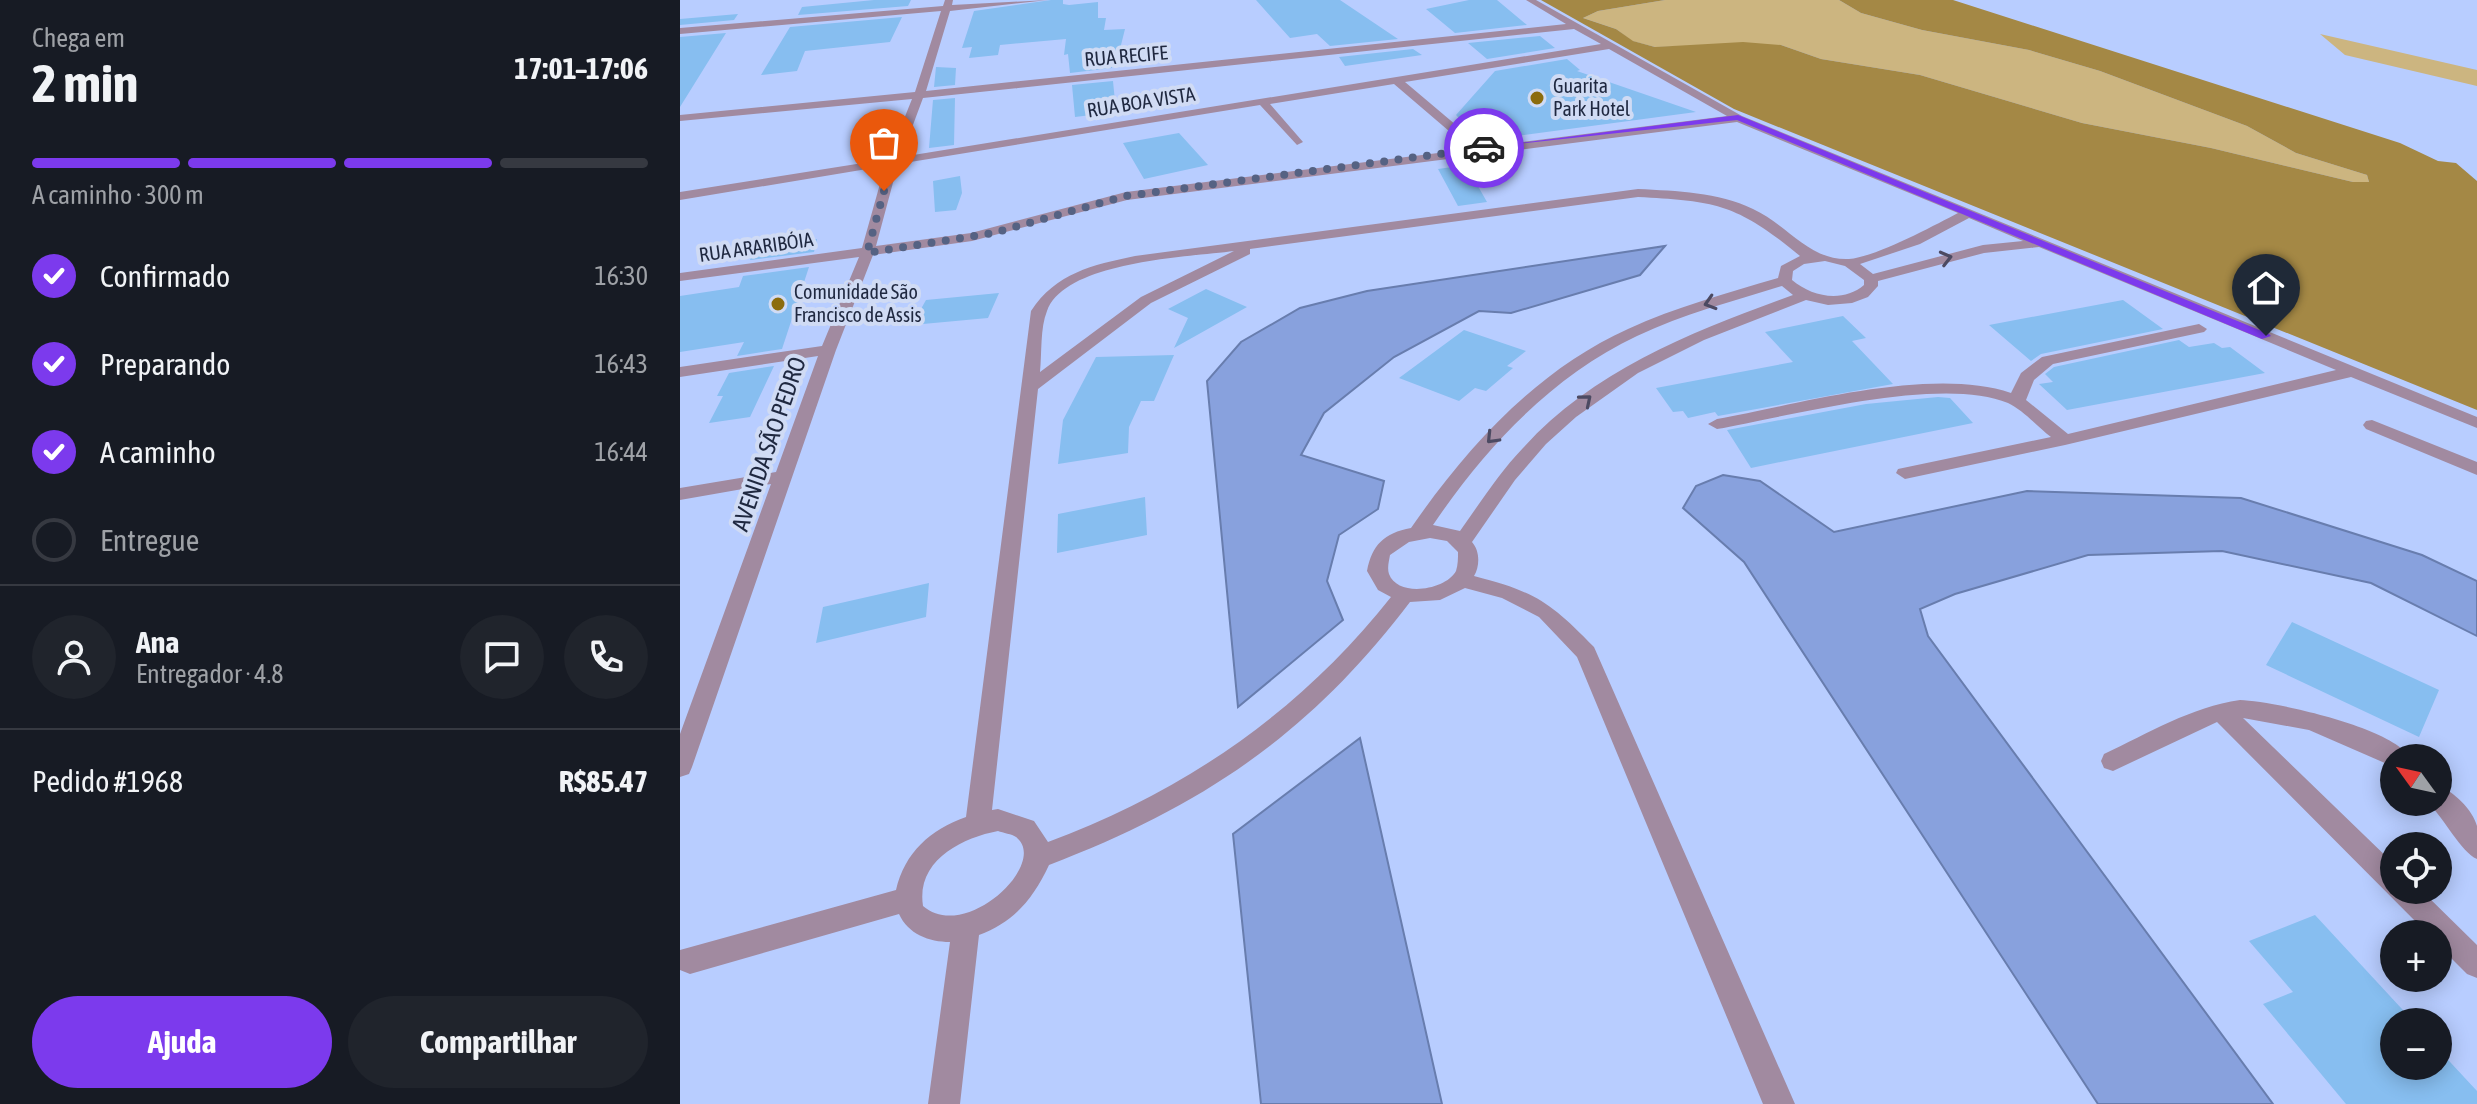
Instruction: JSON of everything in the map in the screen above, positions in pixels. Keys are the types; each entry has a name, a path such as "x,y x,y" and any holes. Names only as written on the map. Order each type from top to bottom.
{"street":[{"path":"680,31 947,4 1044,0"},
{"path":"1530,0 1738,118 2477,423"},
{"name":"AVENIDA SÃO PEDRO","path":"680,767 685,740 828,350 867,253 893,161 920,92 947,4"},
{"name":"RUA RECIFE","path":"680,118 920,92 1214,66 1574,26"},
{"name":"RUA BOA VISTA","path":"680,196 1608,46"},
{"path":"1396,80 1477,149"},
{"path":"1262,101 1297,142"},
{"name":"RUA ARARIBÓIA","path":"680,277 867,253 1014,228 1126,196 1738,118"},
{"path":"978,823 1039,311 1047,295 1066,280 1135,260 1638,193 1683,195 1727,203 1753,213 1812,258 1850,263 1915,241 1969,213"},
{"path":"1029,388 1146,300 1263,243"},
{"path":"1871,279 1983,249 2040,243"},
{"path":"1785,281 1786,269 1812,258"},
{"path":"1850,263 1871,279"},
{"path":"1462,542 1538,442 1593,393 1654,355 1806,295 1846,299 1866,292 1871,279"},
{"path":"1785,281 1806,295"},
{"path":"1418,532 1444,492 1489,439 1537,395 1587,357 1695,308 1785,281"},
{"path":"2017,401 2022,382 2032,369 2048,360 2199,329"},
{"path":"680,372 828,350"},
{"path":"1905,473 2065,440 2350,372"},
{"path":"1717,424 1924,387 1988,391 2017,401 2065,440"},
{"path":"2372,425 2477,469"},
{"path":"680,494 784,476"},
{"path":"1418,532 1442,533 1462,542 1470,560 1461,580 1436,594 1404,595 1381,583 1376,562 1391,543 1418,532"},
{"path":"1461,580 1508,592 1547,612 1586,653 1779,1104"},
{"path":"1037,858 1102,835 1204,782 1260,745 1306,706 1376,636 1404,595"},
{"path":"2113,761 2221,711 2264,709 2319,725 2380,750"},
{"path":"2221,711 2380,868"},
{"path":"2452,809 2477,847"},
{"path":"978,823 1015,823 1028,831 1036,842 1037,858 1022,892 1007,907 966,927 943,930 924,925 911,914 907,899 910,880 928,853 956,832 978,823"},
{"path":"690,960 907,899"},
{"path":"2416,904 2477,964"},
{"path":"944,1104 966,927"}],"shaded area":[{"path":"1541,0 1665,0 1598,11 1583,18 1616,29 1633,41 1655,47 1743,42 1781,45 1821,59 1920,75 2082,123 2211,148 2353,182 2369,182 2367,175 2296,153 2247,126 2100,71 2029,50 1922,30 1861,13 1839,0 1953,0 2400,143 2438,161 2456,163 2477,181 2477,410 1734,109"},
{"path":"1665,0 1839,0 1861,13 1922,30 2029,50 2100,71 2247,126 2296,153 2367,175 2369,182 2353,182 2211,148 2082,123 1920,75 1821,59 1781,45 1655,47 1632,41 1616,29 1583,18 1598,11"},
{"path":"2320,34 2477,70 2477,86 2345,55"}],"water":[{"path":"1665,246 1640,275 1511,313 1479,311 1394,357 1324,413 1301,455 1384,481 1378,509 1339,535 1327,581 1343,620 1238,707 1207,381 1241,342 1300,308 1367,291"},
{"path":"1723,475 1760,481 1834,532 2027,491 2241,498 2422,555 2477,581 2477,636 2371,583 2222,551 2088,555 1955,594 1920,609 1928,636 2273,1104 2098,1104 1744,562 1683,508 1696,486"},
{"path":"1360,738 1442,1104 1261,1104 1233,834"}],"building":[{"path":"911,0 908,6 798,15 802,7"},
{"path":"1063,0 1063,4 1069,5 1098,2 1098,18 1106,18 1104,30 1125,29 1118,57 1111,58 1112,68 1070,73 1068,54 1064,55 1066,39 1000,45 998,55 969,58 972,47 962,48 974,11"},
{"path":"1256,0 1340,0 1398,39 1330,46 1317,34 1290,38"},
{"path":"1469,0 1497,0 1527,25 1455,33 1426,9"},
{"path":"738,14 734,20 680,25 680,19"},
{"path":"902,17 890,42 805,51 797,71 761,75 790,27"},
{"path":"726,33 680,107 680,37"},
{"path":"1540,36 1555,48 1487,59 1468,43"},
{"path":"1413,49 1422,55 1345,66 1339,57"},
{"path":"1567,59 1580,70 1577,71 1696,112 1480,141 1456,115 1495,71"},
{"path":"936,67 956,68 955,85 934,87"},
{"path":"1113,81 1116,112 1075,117 1072,85"},
{"path":"955,98 954,145 929,148 933,100"},
{"path":"1179,133 1208,165 1144,179 1123,143"},
{"path":"1466,165 1487,202 1458,206 1438,169"},
{"path":"960,176 962,193 956,210 935,212 933,181"},
{"path":"817,239 814,252 750,260 755,248"},
{"path":"809,267 782,349 737,356 744,342 680,352 680,296 739,287 743,276"},
{"path":"1206,289 1247,307 1174,348 1188,318 1168,309"},
{"path":"999,293 988,318 912,325 926,300"},
{"path":"2123,300 2163,329 2041,354 2031,361 1989,325"},
{"path":"1843,316 1866,338 1852,341 1893,384 1718,416 1715,412 1688,418 1683,411 1673,412 1656,388 1793,362 1765,332"},
{"path":"1464,330 1526,351 1507,366 1513,368 1486,391 1475,388 1459,401 1399,378"},
{"path":"2179,340 2189,347 2214,343 2222,348 2230,347 2265,373 2067,410 2039,384 2053,382 2045,374 2054,367"},
{"path":"1174,355 1154,401 1141,401 1129,427 1128,453 1058,464 1063,420 1096,357"},
{"path":"774,366 750,417 709,423 723,396 717,396 729,373"},
{"path":"1950,398 1973,423 1751,468 1727,430 1866,404"},
{"path":"1145,497 1147,535 1057,553 1058,514"},
{"path":"929,583 926,617 816,643 823,607"},
{"path":"2292,622 2439,690 2419,737 2266,665"},
{"path":"2315,915 2380,985 2380,992 2386,992 2401,1008 2380,1008 2380,1080 2452,1080 2452,1064 2477,1091 2477,1104 2346,1104 2263,1004 2293,992 2249,941"}],"way so far":[{"path":"884,191 867,253 993,233 1126,196 1484,148"}],"place":[{"name":"Guarita Park Hotel","path":"1537,98"},
{"name":"Comunidade São Francisco de Assis","path":"778,304"}],"route":[{"path":"1484,148 1738,118 2266,336"}]}
